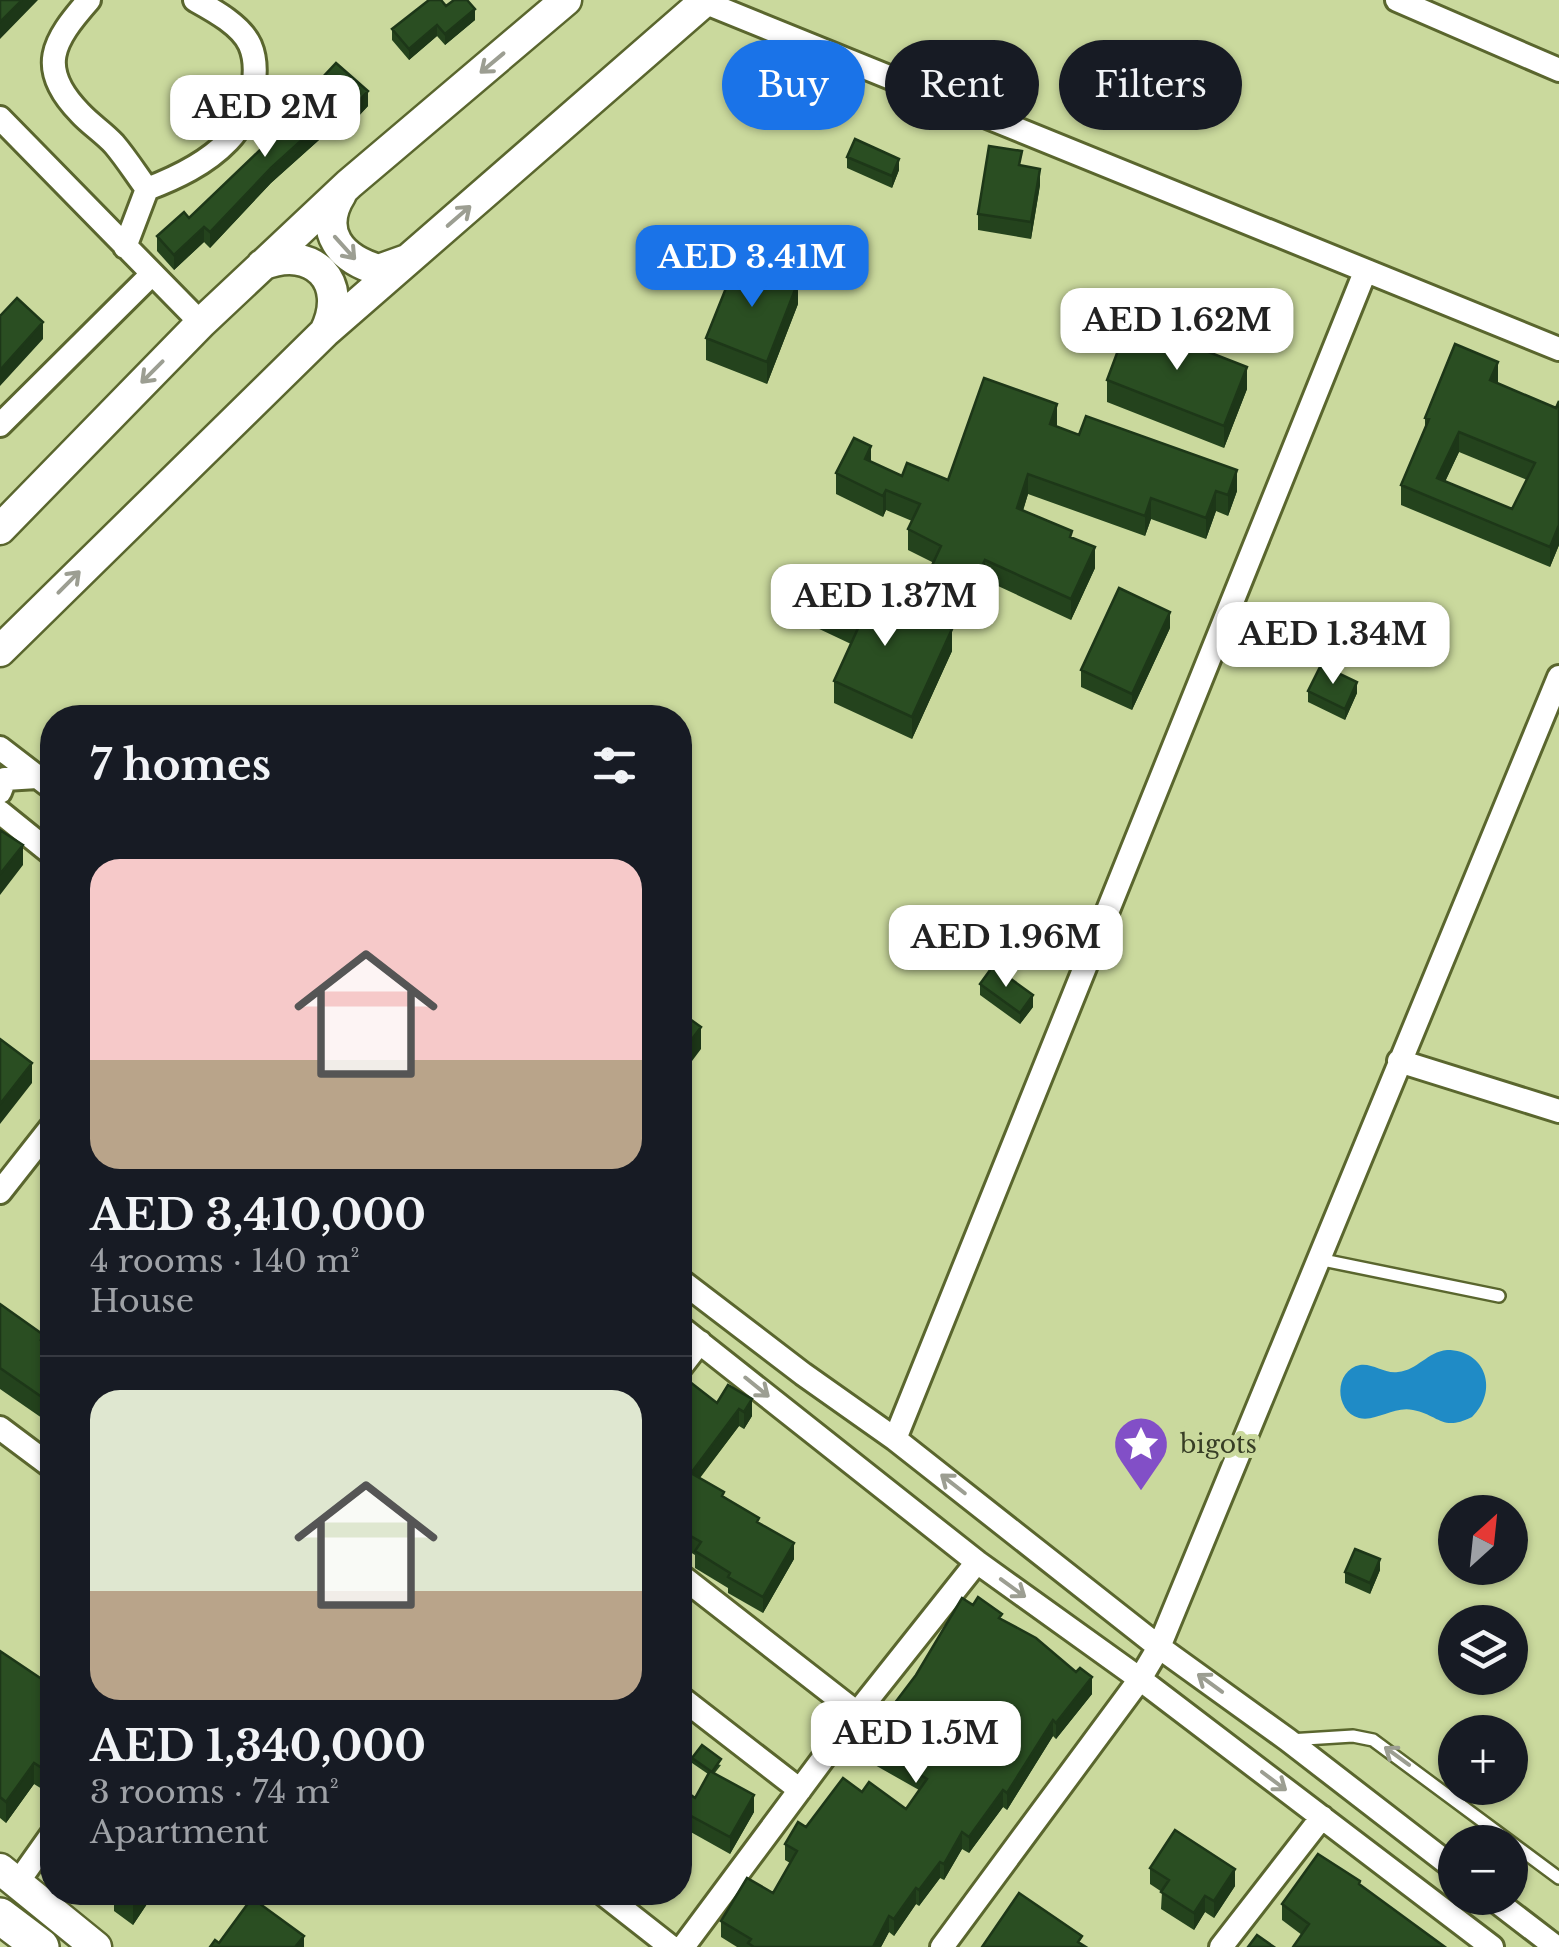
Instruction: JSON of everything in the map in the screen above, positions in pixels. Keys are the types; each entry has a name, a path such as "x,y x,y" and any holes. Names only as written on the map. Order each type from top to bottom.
{"main road":[{"path":"0,1916 42,1947"}],"street":[{"path":"89,0 56,41 55,80 78,111 114,144 147,189"},
{"path":"125,247 147,189 182,175 230,140 246,112 255,79 250,44 220,13 196,0"},
{"path":"0,529 262,265 349,184 566,0"},
{"path":"1396,0 1559,70"},
{"path":"0,651 326,332 705,1 1559,348"},
{"path":"0,118 201,323"},
{"path":"349,184 331,212 330,225 342,250 352,259 379,270 410,259"},
{"path":"262,265 286,258 299,259 322,271 334,295 332,319 326,332"},
{"path":"895,1439 1365,272"},
{"path":"0,425 152,274"},
{"path":"942,1947 1140,1679 1159,1647 1559,678"},
{"path":"0,748 40,778"},
{"path":"0,792 5,779 40,782"},
{"path":"0,812 40,844"},
{"path":"1399,1061 1559,1111"},
{"path":"0,1192 40,1141"},
{"path":"692,1289 895,1439 1159,1647 1438,1856"},
{"path":"692,1336 976,1562 1140,1679 1492,1947"},
{"path":"692,1352 700,1342"},
{"path":"0,1428 40,1459"},
{"path":"682,1947 976,1562"},
{"path":"692,1584 858,1713"},
{"path":"692,1706 800,1790"},
{"path":"1221,1947 1322,1816"},
{"path":"40,1846 9,1876 40,1901"},
{"path":"45,1905 96,1947"},
{"path":"618,1905 671,1947"},
{"path":"1514,1915 1556,1947"}],"lane":[{"path":"1318,1259 1498,1296"},
{"path":"1288,1740 1352,1736 1373,1740 1559,1878"}],"water":[{"path":"1447,1350 1471,1357 1484,1374 1485,1396 1472,1417 1447,1423 1406,1409 1366,1419 1351,1414 1345,1407 1340,1391 1351,1368 1365,1365 1398,1372"}],"building":[{"path":"0,0 22,0 0,22"},
{"path":"429,0 441,0 446,6 454,0 467,0 475,9 445,34 437,25 409,49 392,29"},
{"path":"336,63 368,91 355,105 348,98 271,168 210,232 204,227 174,255 157,236 184,212 189,218 330,83 323,77"},
{"path":"855,139 899,159 892,176 847,157"},
{"path":"989,146 1022,151 1019,165 1040,169 1031,222 978,214"},
{"path":"738,258 798,282 767,362 706,338"},
{"path":"17,298 43,322 0,370 0,316"},
{"path":"1129,321 1247,367 1224,426 1107,380"},
{"path":"1455,344 1498,362 1490,380 1556,408 1559,401 1559,525 1550,547 1401,485 1429,419 1425,418","holes":["1459,432 1535,463 1512,509 1437,478"]},
{"path":"984,378 1057,404 1050,424 1079,435 1086,416 1237,470 1228,495 1216,491 1206,518 1151,498 1145,516 1028,474 1017,508 1072,531 1070,537 1095,547 1071,599 985,560 970,591 929,572 941,546 908,529 920,504 886,490 883,496 836,473 854,438 871,446 865,459 902,476 907,463 948,480"},
{"path":"804,579 879,614 886,599 952,629 912,717 834,681 859,626 796,596"},
{"path":"1119,588 1170,612 1132,694 1081,670"},
{"path":"1321,665 1357,682 1345,709 1308,691"},
{"path":"0,830 23,845 0,874"},
{"path":"993,966 1033,995 1020,1013 980,984"},
{"path":"692,1021 701,1027 692,1039"},
{"path":"0,1039 32,1063 0,1104"},
{"path":"0,1304 40,1332 40,1396 0,1368"},
{"path":"692,1384 717,1403 728,1385 752,1399 744,1412 739,1409 692,1472"},
{"path":"692,1474 759,1518 757,1522 794,1543 763,1597 728,1577 730,1573 695,1551 701,1542 692,1537"},
{"path":"1355,1549 1380,1559 1370,1583 1345,1572"},
{"path":"978,1597 1002,1614 999,1618 1036,1638 1076,1672 1080,1668 1092,1677 1056,1723 1053,1720 1007,1793 1003,1790 969,1837 962,1832 944,1864 940,1862 919,1890 916,1888 894,1919 889,1916 873,1947 754,1947 748,1943 751,1939 721,1921 747,1878 773,1893 797,1851 785,1844 798,1822 806,1827 843,1778 862,1792 869,1782 906,1809 927,1779 866,1743 887,1706 891,1708 916,1675 962,1598 973,1605"},
{"path":"0,1651 40,1678 40,1767 34,1763 6,1802 0,1797"},
{"path":"702,1745 721,1759 712,1772 692,1758"},
{"path":"710,1771 754,1795 730,1837 692,1816 692,1796 695,1798"},
{"path":"1175,1830 1235,1869 1214,1901 1205,1896 1194,1913 1161,1892 1169,1880 1150,1868"},
{"path":"1318,1854 1360,1881 1445,1947 1293,1947 1309,1924 1282,1904"},
{"path":"1019,1893 1082,1936 1078,1942 1086,1947 982,1947"},
{"path":"247,1905 262,1905 304,1936 295,1947 210,1947 215,1940 219,1943"},
{"path":"1257,1935 1274,1947 1248,1947"}],"place":[{"name":"bigots","path":"1141,1493"}]}
